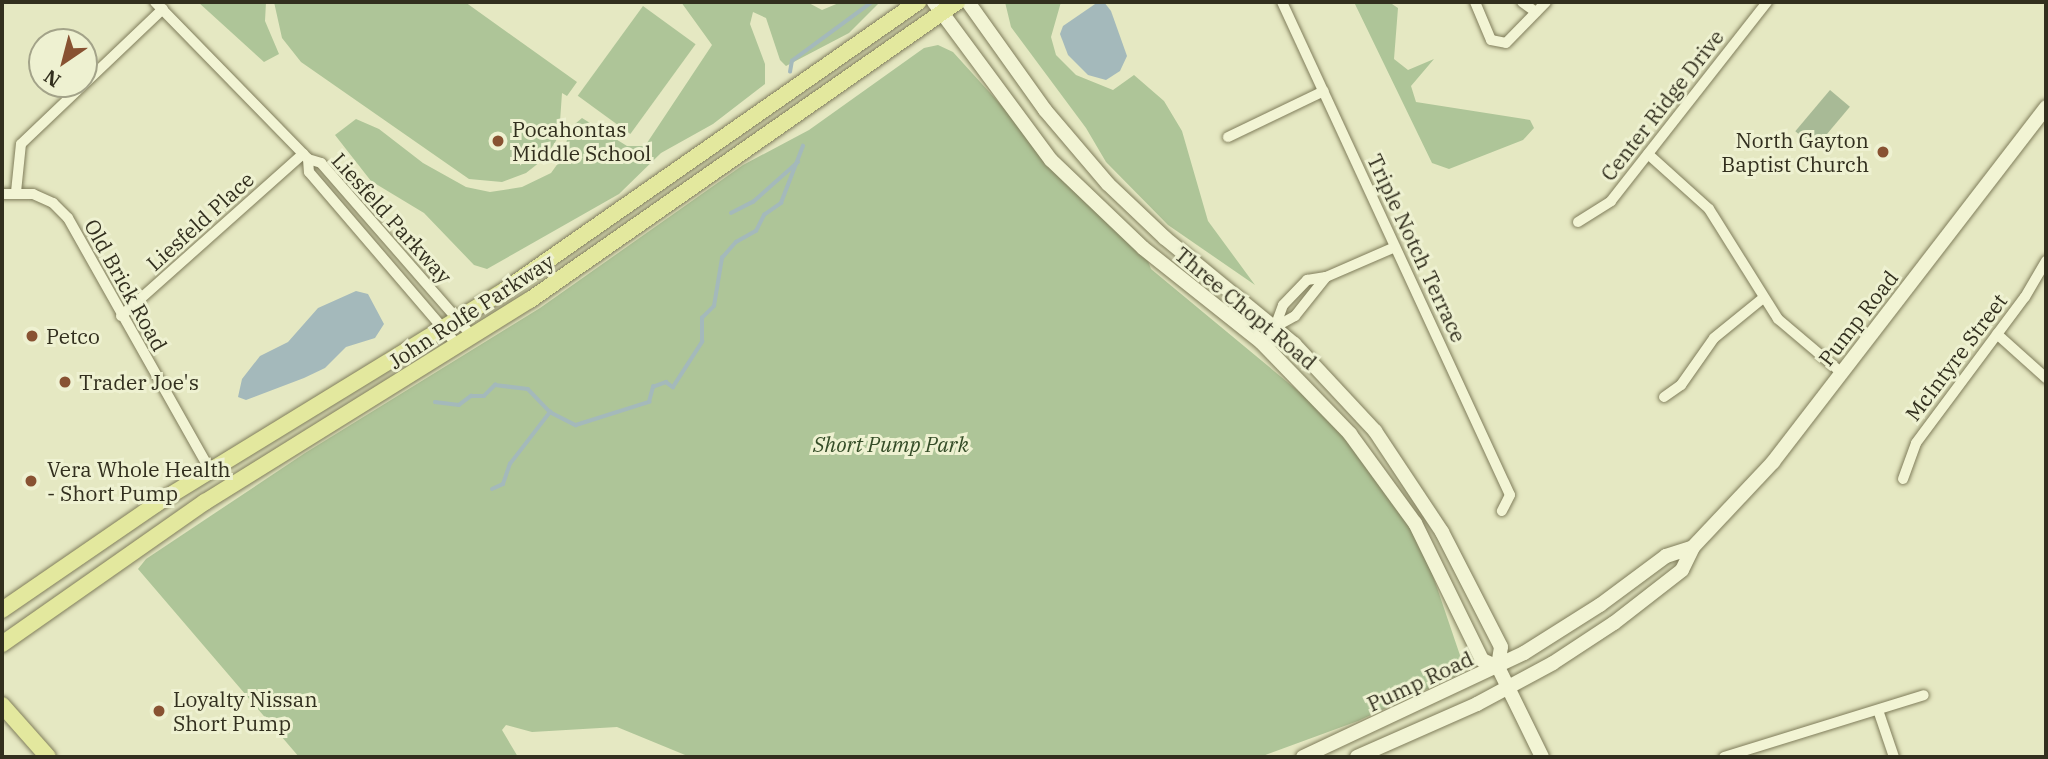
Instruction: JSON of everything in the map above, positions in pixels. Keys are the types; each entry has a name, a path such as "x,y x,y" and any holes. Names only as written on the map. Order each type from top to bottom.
{"main road":[{"name":"John Rolfe Parkway","path":"2,610 210,470 451,324 918,2"},
{"name":"John Rolfe Parkway","path":"2,644 205,502 473,337 938,7 957,2"},
{"name":"Three Chopt Road","path":"968,2 1045,110 1108,184 1165,238 1275,327 1341,392 1399,464 1442,532 1501,647 1498,667 1542,757"},
{"name":"Three Chopt Road","path":"938,7 1060,169 1143,248 1261,342 1309,389 1384,476 1415,523 1482,660 1498,667"},
{"name":"Pump Road","path":"1303,757 1498,667 1564,629 1666,556 1693,547 1749,491 2046,107"},
{"name":"Pump Road","path":"1357,757 1507,688 1569,653 1657,591 1688,564 1693,547"},
{"path":"2,705 48,757"}],"street":[{"name":"Triple Notch Terrace","path":"1282,2 1510,495 1502,511"},
{"path":"1475,2 1491,40 1498,42 1513,41 1546,2"},
{"path":"1522,2 1536,12"},
{"name":"Center Ridge Drive","path":"1578,222 1605,207 1767,2"},
{"name":"Liesfeld Parkway","path":"159,5 306,157 321,163 451,324 458,346"},
{"path":"16,192 21,144 159,5"},
{"path":"1228,137 1324,91"},
{"path":"1648,154 1709,209 1762,299 1794,335 1842,373"},
{"name":"Liesfeld Parkway","path":"306,157 309,172 451,324 473,337"},
{"name":"Liesfeld Place","path":"121,316 306,157"},
{"name":"Old Brick Road","path":"2,194 16,192 52,203 68,218 210,470"},
{"path":"1275,327 1283,305 1307,280 1326,277 1395,247"},
{"name":"McIntyre Street","path":"1903,479 1916,443 1997,334 2046,261"},
{"path":"1261,342 1275,327 1295,316 1326,277"},
{"path":"1664,397 1681,385 1714,338 1762,299"},
{"path":"1997,334 2046,378"},
{"path":"1724,757 1924,695"},
{"path":"1878,710 1894,757"}],"green space":[{"path":"198,2 266,2 265,21 279,54 264,62"},
{"path":"274,2 465,2 577,82 567,96 562,93 559,136 545,158 526,173 502,182 469,179 301,62 282,38"},
{"path":"681,2 807,2 822,10 841,2 880,2 849,33 786,66 780,60 766,18 753,12 750,24 765,64 765,84 713,124 661,153 619,194 487,269 474,265 424,213 371,181 335,135 356,119 379,129 423,163 466,187 490,192 522,187 551,173 564,155 569,129 582,118 627,146 645,146 712,45"},
{"path":"1005,2 1061,2 1051,37 1056,55 1076,75 1113,90 1134,75 1164,101 1182,131 1208,221 1255,285 1168,225 1106,162 1086,128 1011,27"},
{"path":"1354,2 1389,2 1398,8 1394,59 1408,70 1434,59 1411,86 1416,102 1530,120 1534,128 1523,140 1449,169 1432,163"},
{"path":"643,6 696,44 630,134 578,96"},
{"name":"Short Pump Park","path":"938,45 953,52 1051,160 1143,248 1151,269 1350,434 1415,523 1464,667 1462,673 1358,721 1260,757 690,757 617,727 532,732 506,725 502,730 518,757 299,757 138,569 146,559 305,453 540,308 743,165 809,130 924,48"},
{"path":"1830,90 1850,107 1815,148 1795,131"}],"shaded area":[{"path":"1098,2 1104,2 1111,11 1127,56 1120,71 1106,80 1088,75 1068,55 1060,34 1063,26"},
{"path":"356,291 368,294 384,324 375,338 346,347 325,368 304,378 246,400 238,397 242,379 260,356 288,342 318,308"}],"waterway":[{"path":"790,72 792,61 872,2"},
{"path":"435,402 459,405 471,396 484,396 495,385 528,389 550,412 576,425 649,402 653,387 666,382 673,387 702,342 702,318 714,306 722,258 736,242 756,231 764,215 781,203 803,146"},
{"path":"731,213 753,202 798,162"},
{"path":"492,489 503,484 510,464 550,412"}],"place":[{"name":"Pocahontas Middle School","path":"498,141"},
{"name":"North Gayton Baptist Church","path":"1883,152"},
{"name":"Petco","path":"32,336"},
{"name":"Trader Joe's","path":"65,382"},
{"name":"Vera Whole Health - Short Pump","path":"31,481"},
{"name":"Loyalty Nissan Short Pump","path":"159,711"}]}
